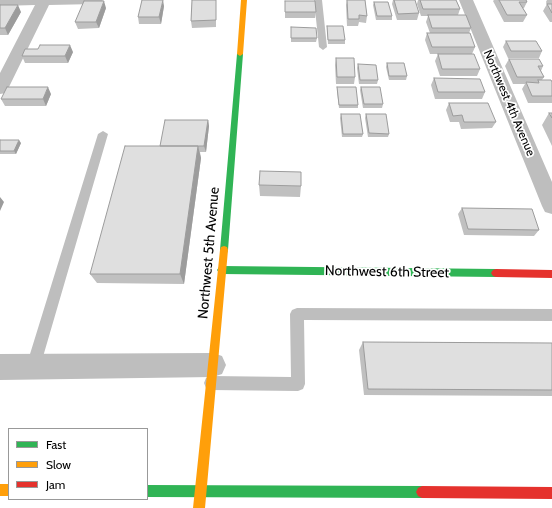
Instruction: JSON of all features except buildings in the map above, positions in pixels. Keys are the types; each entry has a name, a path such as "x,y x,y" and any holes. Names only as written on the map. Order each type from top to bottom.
{"street":[{"path":"0,2 96,0"},
{"name":"Northwest 5th Avenue","path":"199,508 222,270 244,0"},
{"name":"Northwest 4th Avenue","path":"466,0 552,206"},
{"path":"0,89 44,1"},
{"name":"Northwest 6th Street","path":"222,270 552,274"},
{"path":"0,367 212,374"},
{"path":"148,491 552,493"}],"lane":[{"path":"318,0 323,47"},
{"path":"33,367 103,134"},
{"path":"212,374 298,384 297,314 552,315"}],"traffic: fast":[{"path":"224,250 240,54"},
{"path":"222,270 496,273"},
{"path":"148,491 422,492"}],"traffic: slow":[{"path":"240,54 244,0"},
{"path":"199,508 224,250"},
{"path":"0,490 8,490"}],"traffic: jam":[{"path":"496,273 552,274"},
{"path":"422,492 552,493"}]}
